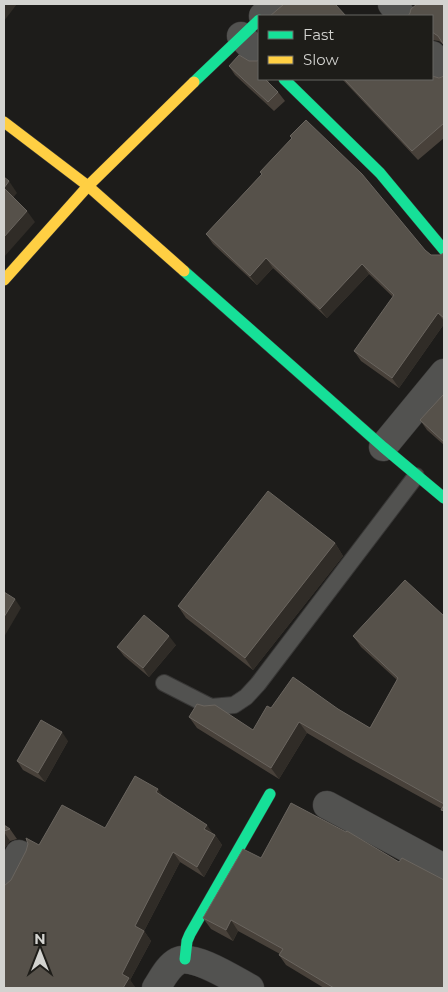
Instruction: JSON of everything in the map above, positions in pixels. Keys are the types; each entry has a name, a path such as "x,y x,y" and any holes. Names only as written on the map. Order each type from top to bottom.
{"street":[{"path":"264,15 277,4"},
{"path":"392,4 401,15"},
{"path":"4,280 88,186 253,37"},
{"path":"433,56 444,71"},
{"path":"285,80 380,173 440,237"},
{"path":"4,122 88,186 383,448 444,498"},
{"path":"383,448 444,373"},
{"path":"185,959 187,941 190,934 270,794"},
{"path":"327,804 444,868"},
{"path":"4,882 19,854"},
{"path":"156,988 166,972 178,961 185,959 209,966 250,988"}],"lane":[{"path":"164,683 211,707 234,706 246,697 416,476"}],"building":[{"path":"284,4 335,4 345,15 271,15"},
{"path":"417,4 444,4 444,45 438,36 433,33 433,15 409,15 411,9"},
{"path":"239,55 249,61 258,60 258,80 266,80 278,92 268,102 229,66"},
{"path":"433,76 439,78 444,76 444,123 412,151 345,80 433,80"},
{"path":"306,120 362,174 425,250 431,255 444,253 444,318 438,313 392,378 354,351 394,295 362,264 320,309 266,258 250,276 206,234 262,174 260,172"},
{"path":"4,177 9,181 4,188"},
{"path":"4,188 27,211 4,237"},
{"path":"444,396 444,442 420,420"},
{"path":"268,491 335,543 245,658 178,606"},
{"path":"405,580 444,616 444,804 299,722 271,768 189,717 197,704 204,706 215,705 253,730 267,706 271,708 293,677 338,709 370,728 398,678 353,636"},
{"path":"4,592 15,599 4,617"},
{"path":"144,615 169,636 143,668 117,647"},
{"path":"41,720 62,732 38,773 17,761"},
{"path":"135,776 158,789 156,792 207,825 204,829 215,835 197,867 173,852 135,926 144,931 122,974 129,978 123,988 4,988 4,886 11,880 26,851 28,844 26,838 39,845 62,805 105,828"},
{"path":"291,803 347,831 399,862 402,858 444,880 444,988 334,988 279,955 283,949 231,920 226,930 203,918 243,849 261,858"},
{"path":"4,825 10,829 4,831"}],"traffic: fast":[{"path":"194,82 258,21"},
{"path":"285,80 380,173 444,250"},
{"path":"184,271 383,447 444,498"},
{"path":"185,959 187,941 190,934 270,794"}],"traffic: slow":[{"path":"4,280 88,186 194,82"},
{"path":"4,122 88,186 184,271"}]}
